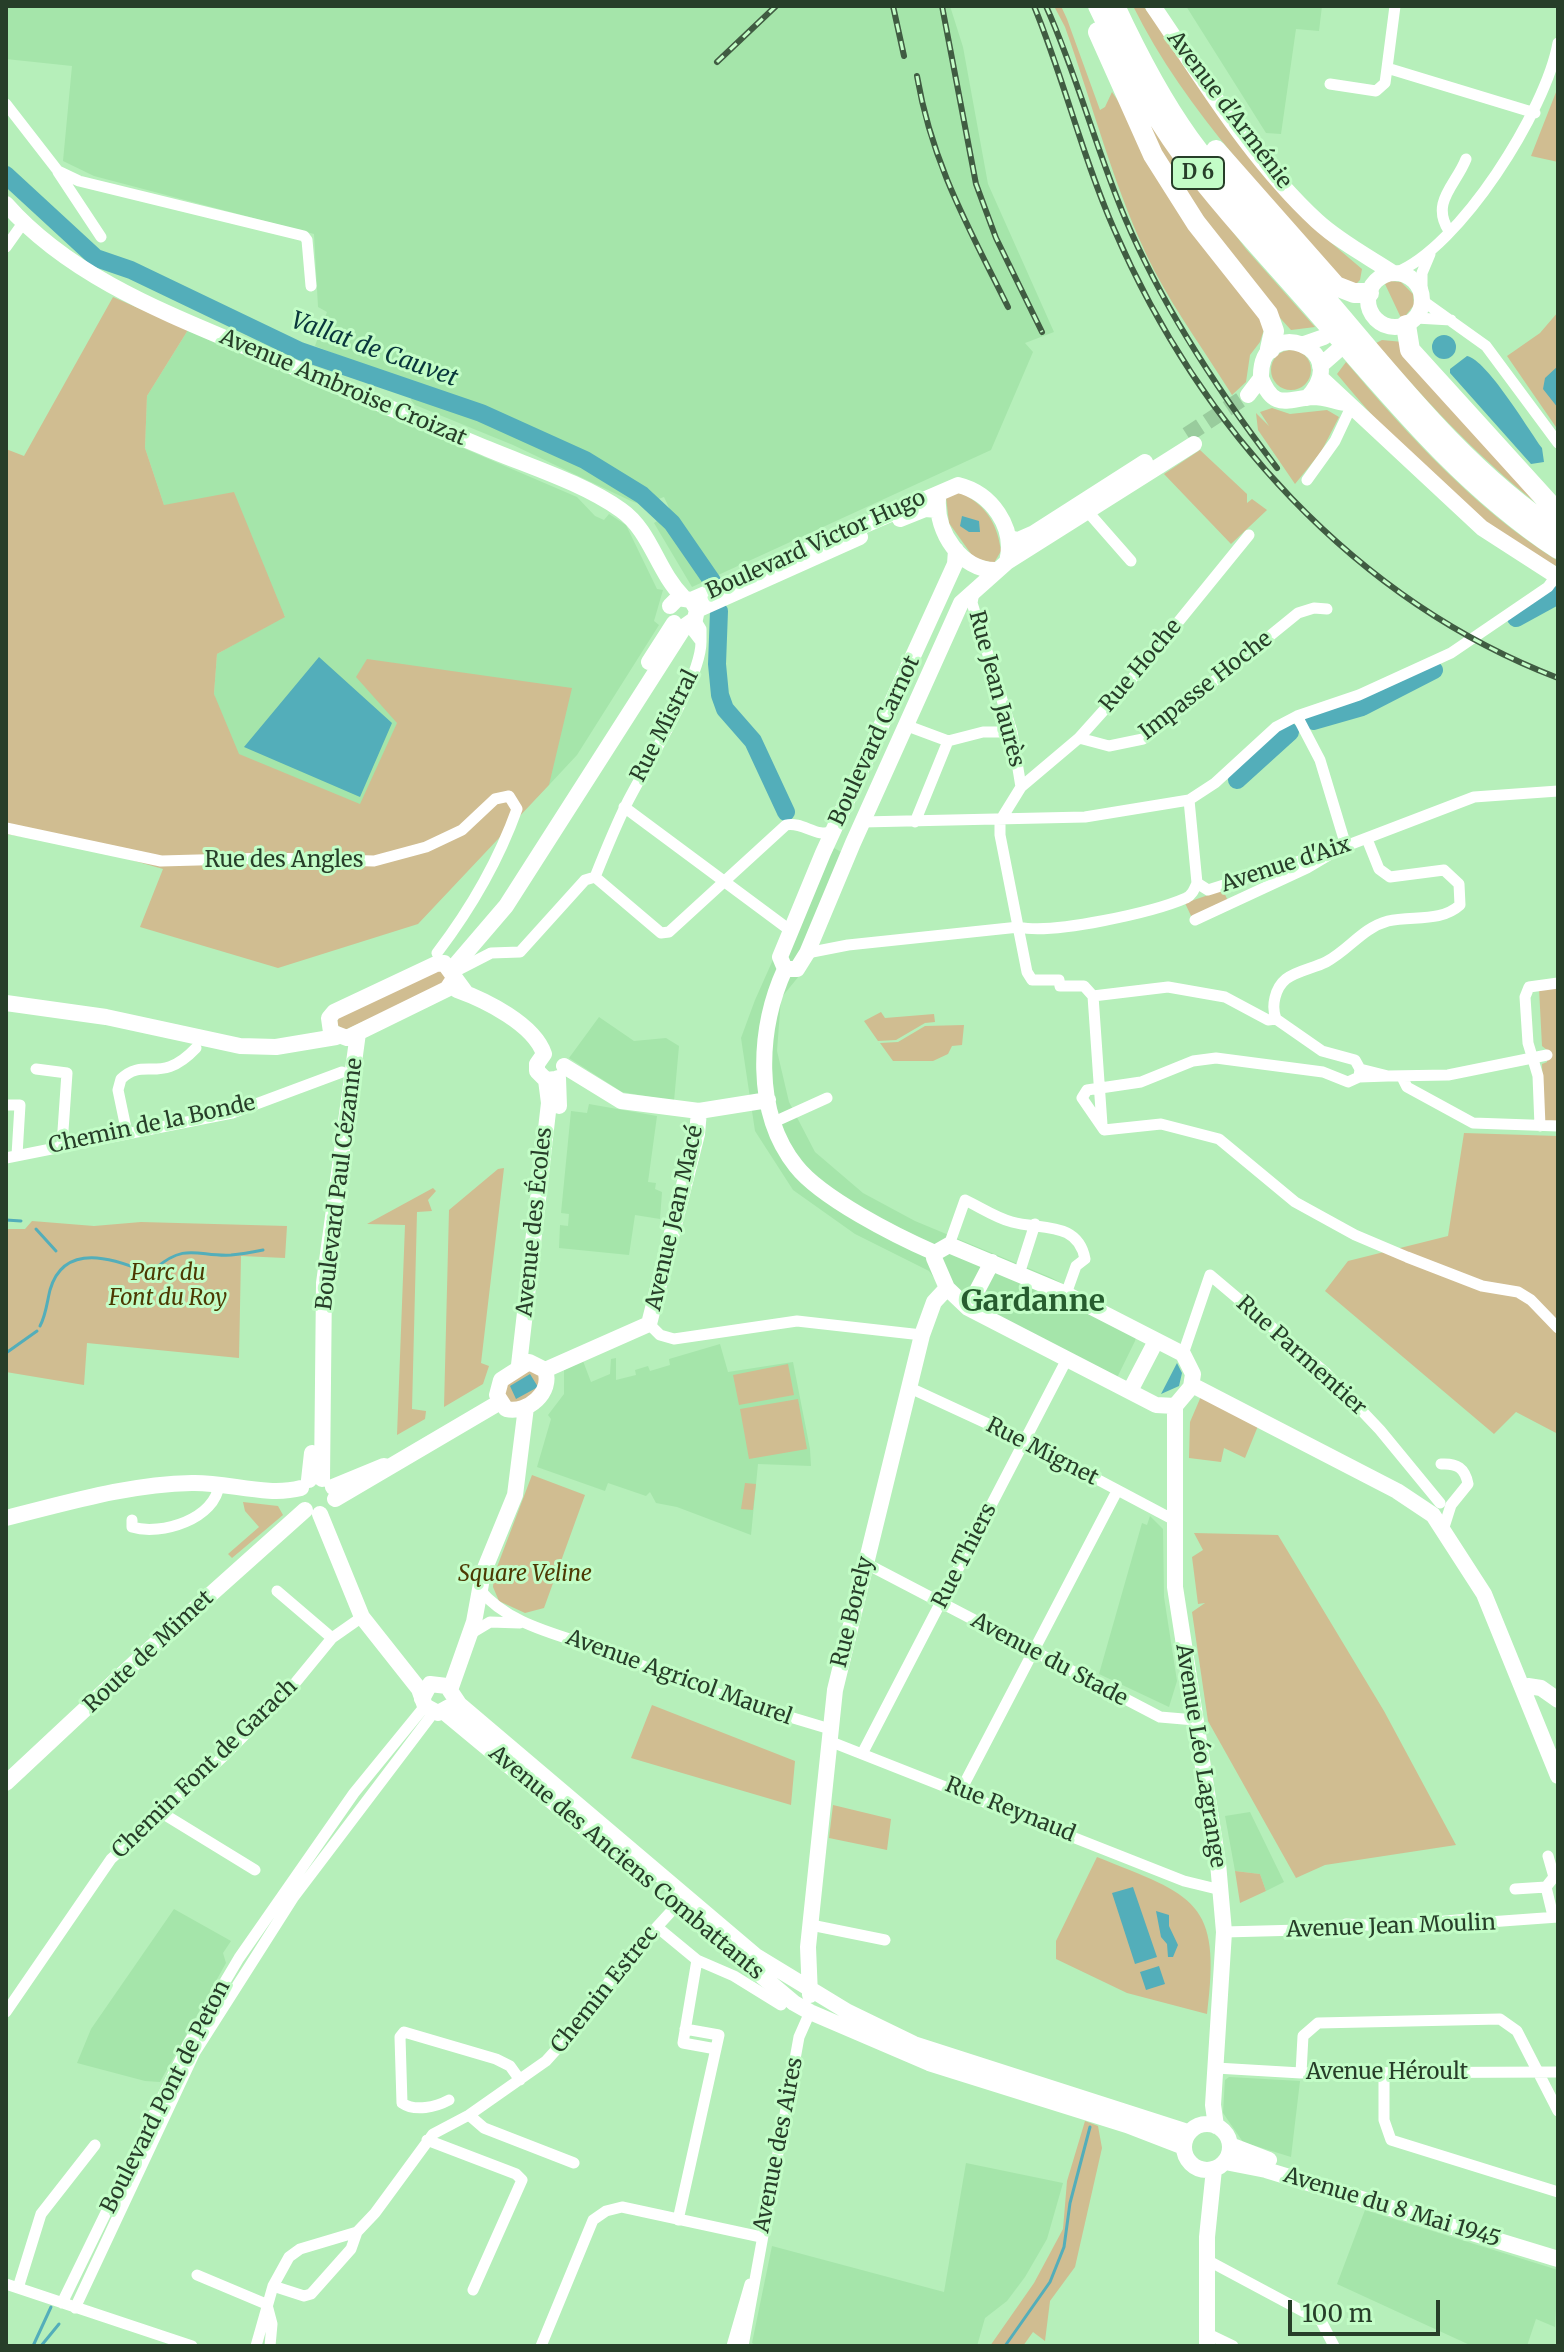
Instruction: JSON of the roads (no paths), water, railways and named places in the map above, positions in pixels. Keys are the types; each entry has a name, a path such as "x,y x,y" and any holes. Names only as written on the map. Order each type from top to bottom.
{"highway":[{"path":"1088,6 1113,72 1153,155 1196,223 1268,314 1274,331 1270,349"},
{"name":"D 6","path":"1098,6 1137,82 1181,152 1335,322"},
{"name":"D 6","path":"1115,6 1139,57 1188,137 1335,322 1451,463 1494,502 1558,549"},
{"path":"1124,6 1191,123 1336,286 1354,293 1370,294"},
{"path":"1411,322 1410,350 1558,513"},
{"name":"D 6","path":"1356,347 1475,466 1558,532"}],"main road":[{"name":"Avenue d'Arménie","path":"1153,6 1252,147 1316,220 1344,243 1366,267 1370,294"},
{"name":"Avenue Ambroise Croizat","path":"6,204 23,223 70,260 152,307 507,457 620,509 642,532 686,613"},
{"name":"Avenue d'Arménie","path":"1344,243 1394,273"},
{"path":"1320,371 1383,324 1411,322 1422,297 1407,275 1394,273 1304,344 1281,343 1270,349 1264,357 1261,378 1251,400 1274,398 1290,403 1307,398 1350,406"},
{"path":"1370,294 1373,316 1383,324"},
{"path":"1304,344 1317,357 1320,371 1317,388 1307,398"},
{"path":"1320,371 1350,406 1482,528 1557,576"},
{"path":"1261,378 1274,398"},
{"name":"Boulevard Carnot","path":"810,946 844,862 961,603 1001,566 1088,512 1191,439 1034,533 1018,540 1009,538"},
{"path":"958,485 982,495 997,511 1009,538 1001,566 974,567 956,550 943,531 938,510 941,491 958,485"},
{"name":"Boulevard Victor Hugo","path":"686,613 941,491"},
{"name":"Boulevard Victor Hugo","path":"686,613 925,509 938,510"},
{"name":"Boulevard Carnot","path":"956,550 955,564 823,853 780,957 785,969 771,1002 764,1035 768,1100 774,1122 795,1166 821,1191 942,1249 992,1262 1066,1294 1156,1341"},
{"path":"6,1003 106,1017 231,1045 276,1047 347,1036 449,970 506,906 686,613"},
{"path":"858,777 871,774 879,785"},
{"path":"785,969 797,969 810,946"},
{"path":"311,1041 334,1012 423,969 449,970"},
{"path":"449,970 466,993 518,1025 538,1041 544,1054 555,1053 556,1074 621,1101 699,1111 768,1100"},
{"path":"329,1018 331,1032 347,1036"},
{"name":"Boulevard Paul Cézanne","path":"347,1036 315,1282 313,1499 362,1617 419,1689 436,1698"},
{"name":"Boulevard Paul Cézanne","path":"347,1036 324,1283 313,1499 373,1617 436,1698"},
{"name":"Avenue des Écoles","path":"524,1363 559,1106 556,1074 541,1076 537,1064 544,1054"},
{"name":"Avenue Jean Macé","path":"649,1324 697,1134 699,1111"},
{"path":"942,1249 947,1288 968,1308 1131,1389 1156,1405 1175,1406 1192,1385 1190,1363 1183,1354 1156,1341 1131,1389"},
{"path":"968,1308 992,1262"},
{"name":"Rue Borely","path":"804,1981 829,1735 848,1627 922,1335 934,1302 947,1288"},
{"path":"545,1370 547,1384 544,1393 526,1407 514,1411 500,1402 497,1395 501,1380 524,1363 545,1370 649,1324"},
{"path":"1192,1385 1442,1513 1486,1580 1528,1686 1546,1746"},
{"path":"6,1518 136,1487 219,1484 313,1499 373,1468 390,1465 500,1402"},
{"name":"Avenue Léo Lagrange","path":"1175,1406 1175,1587 1218,1863 1224,1932 1213,2105 1198,2132"},
{"path":"436,1698 470,1634 479,1589 515,1495 526,1407"},
{"name":"Route de Mimet","path":"6,1783 313,1499"},
{"path":"1442,1513 1484,1594 1558,1776"},
{"path":"436,1698 474,1608"},
{"path":"1528,1686 1541,1688 1558,1700"},
{"name":"Avenue des Anciens Combattants","path":"436,1698 770,1983 795,2009 929,2063 1127,2125 1198,2132"},
{"name":"Avenue des Anciens Combattants","path":"436,1698 756,1956 804,1981 840,2007 914,2044 1198,2132"},
{"path":"770,1983 804,1981 795,2009 840,2007"},
{"path":"1207,2237 1219,2166 1230,2145 1198,2132 1187,2159 1194,2166 1201,2189 1207,2237 1207,2340"},
{"name":"Avenue du 8 Mai 1945","path":"1230,2145 1372,2197"},
{"name":"Avenue du 8 Mai 1945","path":"1194,2166 1248,2164 1558,2250"},
{"name":"Avenue du 8 Mai 1945","path":"1489,2233 1558,2259"}],"street":[{"path":"1330,84 1376,91 1385,83 1395,6"},
{"path":"1558,43 1535,113 1502,166 1430,253 1422,273 1422,297 1486,346 1558,443"},
{"path":"1387,68 1535,113"},
{"path":"6,104 58,171 101,237"},
{"path":"1449,231 1441,213 1442,201 1466,159"},
{"path":"58,171 79,181 304,236 307,240 311,286"},
{"path":"6,247 23,223"},
{"path":"1394,273 1430,253"},
{"path":"1411,322 1455,320"},
{"path":"1307,480 1335,441 1350,406"},
{"path":"1088,512 1131,561"},
{"name":"Rue Hoche","path":"1021,787 1079,738 1131,680 1249,535"},
{"path":"1534,594 1538,585 1538,566"},
{"path":"862,822 1085,817 1189,800 1215,783 1276,727 1359,695 1451,653 1548,587 1557,576"},
{"name":"Rue Jean Jaurès","path":"975,587 972,603 1012,732 1021,787 1000,821"},
{"name":"Impasse Hoche","path":"1079,738 1109,746 1143,739 1298,613 1314,608 1327,609"},
{"name":"Rue Mistral","path":"449,970 491,953 520,952 585,880 600,880 610,840 624,807 701,654 701,642 686,613"},
{"path":"1195,920 1307,868 1342,848 1320,760 1298,719"},
{"path":"905,725 948,741 983,732 1012,732"},
{"path":"915,822 948,741"},
{"name":"Avenue d'Aix","path":"810,946 848,945 1019,927 1032,930 1113,917 1186,898 1197,883 1208,890 1342,848 1474,797 1558,791"},
{"name":"Rue des Angles","path":"6,828 161,861 270,858 374,861 426,847 462,830 495,799 509,796 517,809 449,970"},
{"path":"1189,800 1197,883"},
{"name":"Rue Mistral","path":"624,807 722,883 791,931"},
{"path":"1000,821 1002,849 1028,977 1036,981 1059,980 1060,986 1084,986 1093,996 1103,1128"},
{"path":"600,880 661,933 679,927 786,825 796,823 820,834 833,831"},
{"path":"1276,1019 1274,1002 1287,978 1338,955 1372,927 1400,919 1443,916 1460,905 1459,884 1452,875 1433,869 1390,877 1379,869 1367,839"},
{"path":"823,853 831,863 844,862"},
{"path":"1540,1126 1538,1076 1531,1058 1527,991 1535,985 1558,983"},
{"path":"1093,996 1128,995 1168,987 1225,997 1268,1020 1276,1019 1322,1051 1355,1060 1360,1073"},
{"path":"127,1133 118,1090 121,1079 138,1069 168,1070 183,1062 196,1048"},
{"path":"1103,1128 1084,1105 1086,1092 1141,1082 1193,1061 1216,1058 1323,1072 1348,1082 1360,1073 1402,1077 1448,1075 1547,1055"},
{"path":"36,1069 67,1073 62,1145"},
{"name":"Chemin de la Bonde","path":"11,1156 232,1113 342,1072"},
{"path":"1402,1077 1407,1087 1466,1121 1558,1126"},
{"path":"774,1122 827,1098"},
{"path":"6,1105 20,1105 11,1156"},
{"path":"1103,1128 1161,1124 1219,1139 1295,1202 1355,1235 1407,1257 1482,1286 1518,1292 1531,1300 1558,1328"},
{"path":"942,1249 965,1200 1008,1222 1069,1232 1082,1244 1085,1259 1076,1266 1066,1294"},
{"path":"1019,1274 1035,1224"},
{"name":"Rue Parmentier","path":"1183,1354 1210,1275 1326,1373 1380,1430 1442,1513"},
{"path":"649,1324 660,1335 674,1339 797,1321 922,1335"},
{"name":"Rue Thiers","path":"863,1752 1067,1359"},
{"name":"Rue Mignet","path":"908,1387 1025,1441 1174,1520"},
{"path":"1441,1464 1457,1465 1466,1476 1464,1493 1442,1513"},
{"path":"132,1520 132,1527 141,1529 189,1521 214,1499 219,1484"},
{"path":"961,1790 1117,1491"},
{"name":"Avenue du Stade","path":"865,1563 1160,1717 1195,1720"},
{"name":"Avenue Agricol Maurel","path":"479,1589 497,1608 529,1625 829,1735"},
{"path":"277,1591 332,1638"},
{"name":"Chemin Font de Garach","path":"6,2012 111,1859 291,1688 332,1638 362,1617"},
{"name":"Avenue Agricol Maurel","path":"470,1634 490,1622 529,1625"},
{"name":"Boulevard Pont de Peton","path":"62,2303 188,2044 239,1958 354,1793 436,1698"},
{"name":"Boulevard Pont de Peton","path":"75,2308 201,2041 293,1898 436,1698"},
{"name":"Rue Reynaud","path":"829,1735 863,1752 1191,1882 1221,1890"},
{"path":"162,1813 255,1870"},
{"path":"1515,1889 1546,1887 1554,1877 1548,1856"},
{"path":"1191,1882 1205,1877 1218,1863"},
{"path":"1546,1887 1555,1916"},
{"name":"Chemin Estrec","path":"273,2286 304,2296 311,2294 351,2249 357,2232 375,2213 427,2140 469,2115 546,2061 574,2033 613,1975 677,1905"},
{"name":"Avenue Jean Moulin","path":"1224,1932 1339,1929 1346,1924 1386,1926 1469,1919 1475,1923 1524,1922 1532,1916 1555,1916"},
{"path":"811,1925 885,1940"},
{"path":"657,1927 696,1964 734,1976 795,2009"},
{"path":"678,2220 719,2035 685,2029 696,1964"},
{"name":"Avenue des Aires","path":"732,2346 758,2253 799,2037 795,2009"},
{"path":"1301,2073 1303,2036 1318,2023 1500,2019 1517,2031 1558,2111"},
{"path":"449,2100 438,2106 407,2107 402,2103 400,2037 404,2032 496,2059 510,2066 520,2080"},
{"name":"Avenue Héroult","path":"1216,2068 1384,2074 1558,2072"},
{"path":"1384,2074 1384,2120 1391,2140 1558,2192"},
{"path":"469,2115 484,2128 574,2163"},
{"path":"427,2140 522,2180 473,2290"},
{"path":"95,2145 41,2214 12,2286 192,2346"},
{"path":"541,2346 593,2220 606,2211 622,2207 761,2237"},
{"path":"256,2346 266,2304 281,2267 300,2249 357,2232"},
{"name":"Avenue des Aires","path":"743,2346 755,2295 758,2253"},
{"path":"1207,2260 1321,2321 1334,2346"},
{"path":"197,2275 266,2304"},
{"path":"266,2304 272,2324 270,2346"},
{"path":"1207,2340 1233,2346"}],"water":[{"path":"1444,335 1453,338 1456,347 1453,356 1444,359 1435,356 1432,347 1435,338"},
{"path":"1467,356 1485,369 1507,396 1542,448 1544,462 1531,464 1450,373 1450,369"},
{"path":"1558,366 1558,408 1543,389 1545,378"},
{"path":"962,516 979,521 980,532 969,532 960,526"},
{"path":"319,657 392,723 360,797 244,747"},
{"path":"1177,1363 1182,1373 1179,1386 1161,1394"},
{"path":"530,1374 538,1387 516,1399 510,1386"},
{"path":"1133,1887 1157,1957 1135,1964 1112,1893"},
{"path":"1156,1911 1169,1915 1169,1926 1178,1945 1173,1957 1168,1957"},
{"path":"1159,1966 1165,1984 1146,1990 1140,1972"}],"waterway":[{"name":"Vallat de Cauvet","path":"6,175 96,258 131,270 300,351 481,413 585,460 642,495 672,523 712,581"},
{"name":"Vallat de Cauvet","path":"1516,618 1558,595"},
{"name":"Vallat de Cauvet","path":"719,611 717,664 720,695 725,709 753,741 786,812"},
{"name":"Vallat de Cauvet","path":"1313,721 1362,707 1434,670"},
{"name":"Vallat de Cauvet","path":"1237,780 1290,732"},
{"path":"6,1220 21,1221"},
{"path":"36,1229 56,1251"},
{"path":"156,1268 184,1253 231,1255 263,1250"},
{"path":"40,1326 57,1275 78,1259 106,1259 146,1272 154,1270"},
{"path":"6,1353 37,1331"},
{"path":"1005,2346 1050,2282 1064,2247 1070,2203 1090,2127"},
{"path":"33,2346 51,2307"},
{"path":"41,2346 59,2324"}],"tunnel":[{"path":"1187,435 1248,395"}],"railway":[{"path":"717,62 776,6"},
{"path":"893,6 904,56"},
{"path":"942,6 976,184 996,238 1042,332"},
{"path":"1034,6 1114,229 1149,302 1191,371 1238,437 1291,498 1350,554 1415,603 1484,644 1558,678"},
{"path":"1046,6 1125,218 1156,284 1193,348 1277,468"},
{"path":"917,76 942,167 1008,307"}],"district":[{"name":"Gardanne","path":"1033,1303"}],"park label":[{"name":"Parc du Font du Roy","path":"168,1286"},
{"name":"Square Veline","path":"525,1575"}]}
